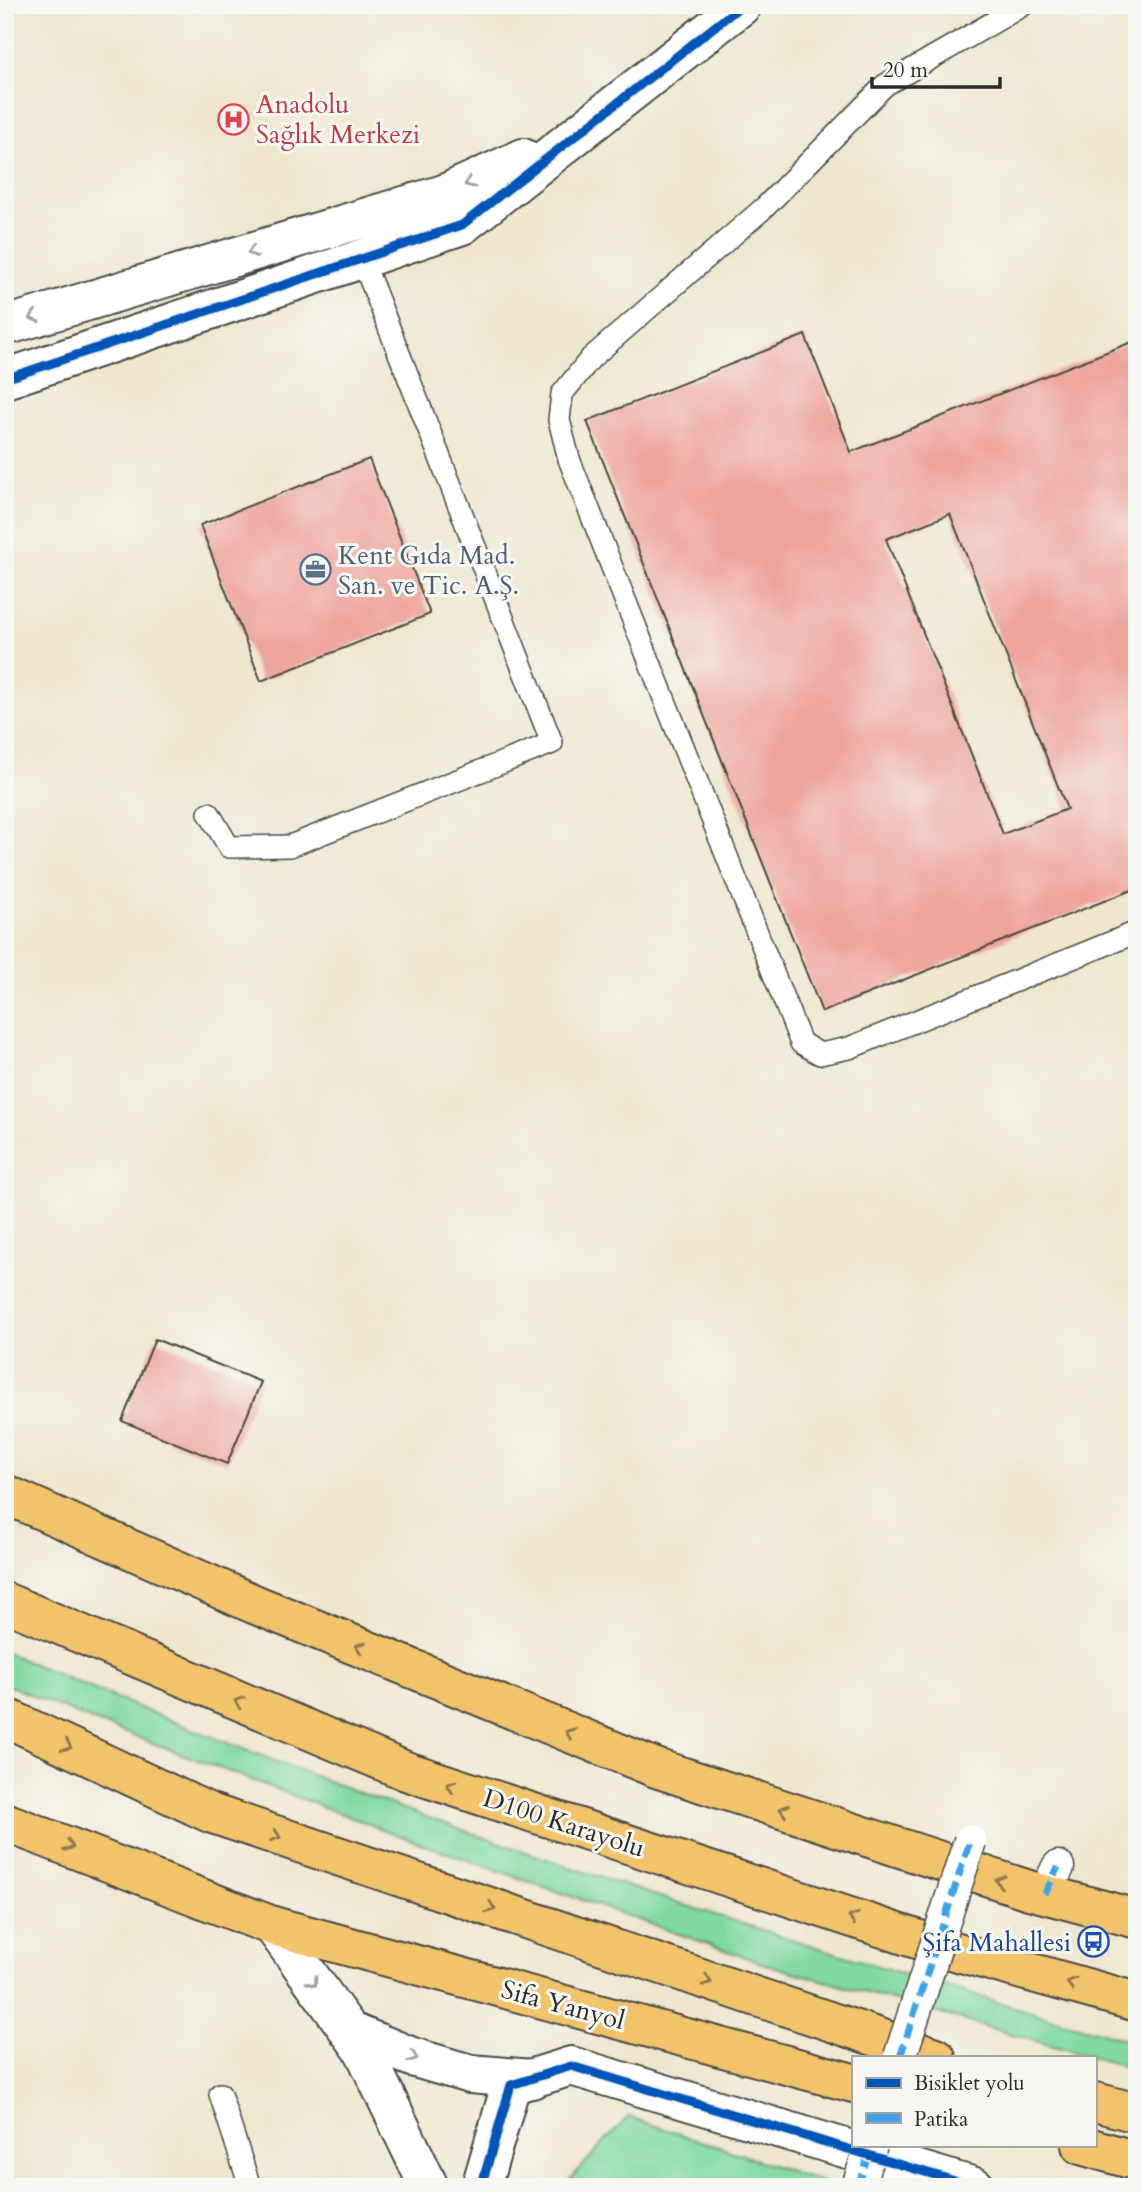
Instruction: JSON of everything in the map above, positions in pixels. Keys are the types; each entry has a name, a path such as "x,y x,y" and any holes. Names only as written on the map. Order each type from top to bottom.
{"main road":[{"path":"5,1494 254,1604 656,1768 1052,1881 1137,1919"},
{"name":"D100 Karayolu","path":"5,1602 406,1771 947,1949 1137,2002"},
{"path":"5,1717 209,1814 933,2056"},
{"name":"Sifa Yanyol","path":"5,1822 273,1926 852,2083"},
{"path":"1096,2102 1137,2113"},
{"path":"1084,2146 1137,2161"}],"street":[{"path":"5,379 462,225 575,133 742,5"},
{"path":"5,326 444,194 575,133"},
{"path":"900,2056 970,1841"},
{"path":"273,1926 363,2051 429,2187"},
{"path":"349,2031 412,2057 470,2074 532,2079"},
{"path":"481,2187 511,2085 570,2066 961,2185"},
{"path":"858,2187 871,2146"}],"lane":[{"path":"1023,5 885,85 765,207 591,358 562,394 559,420 569,459 669,718 801,1043 820,1054 849,1048 1137,932"},
{"path":"209,813 229,847 290,846 552,743 362,259"},
{"path":"220,2094 250,2187"}],"green space":[{"path":"5,1652 282,1764 423,1816 850,1958 1137,2043 1137,2070 1096,2058 1096,2056 1088,2056 762,1963 433,1848 91,1720 5,1684"},
{"path":"629,2117 838,2187 563,2187"}],"building":[{"path":"805,335 851,452 1137,340 1137,888 822,1012 587,421","holes":["950,514 1067,809 1003,834 886,539"]},
{"name":"Kent Gıda Mad. San. ve Tic. A.Ş.","path":"369,459 430,614 261,681 200,525"},
{"path":"155,1339 261,1382 227,1464 122,1421"}],"marked path":[{"path":"900,2056 970,1841"},
{"path":"1045,1894 1058,1867"},
{"path":"858,2187 871,2146"}],"cycle path":[{"path":"5,379 462,225 742,5"},
{"path":"481,2187 511,2085 571,2066 975,2187"}],"place":[{"name":"Anadolu Sağlık Merkezi","path":"233,119"},
{"name":"Kent Gıda Mad. San. ve Tic. A.Ş.","path":"315,570"},
{"name":"Şifa Mahallesi","path":"1094,1942"}]}
